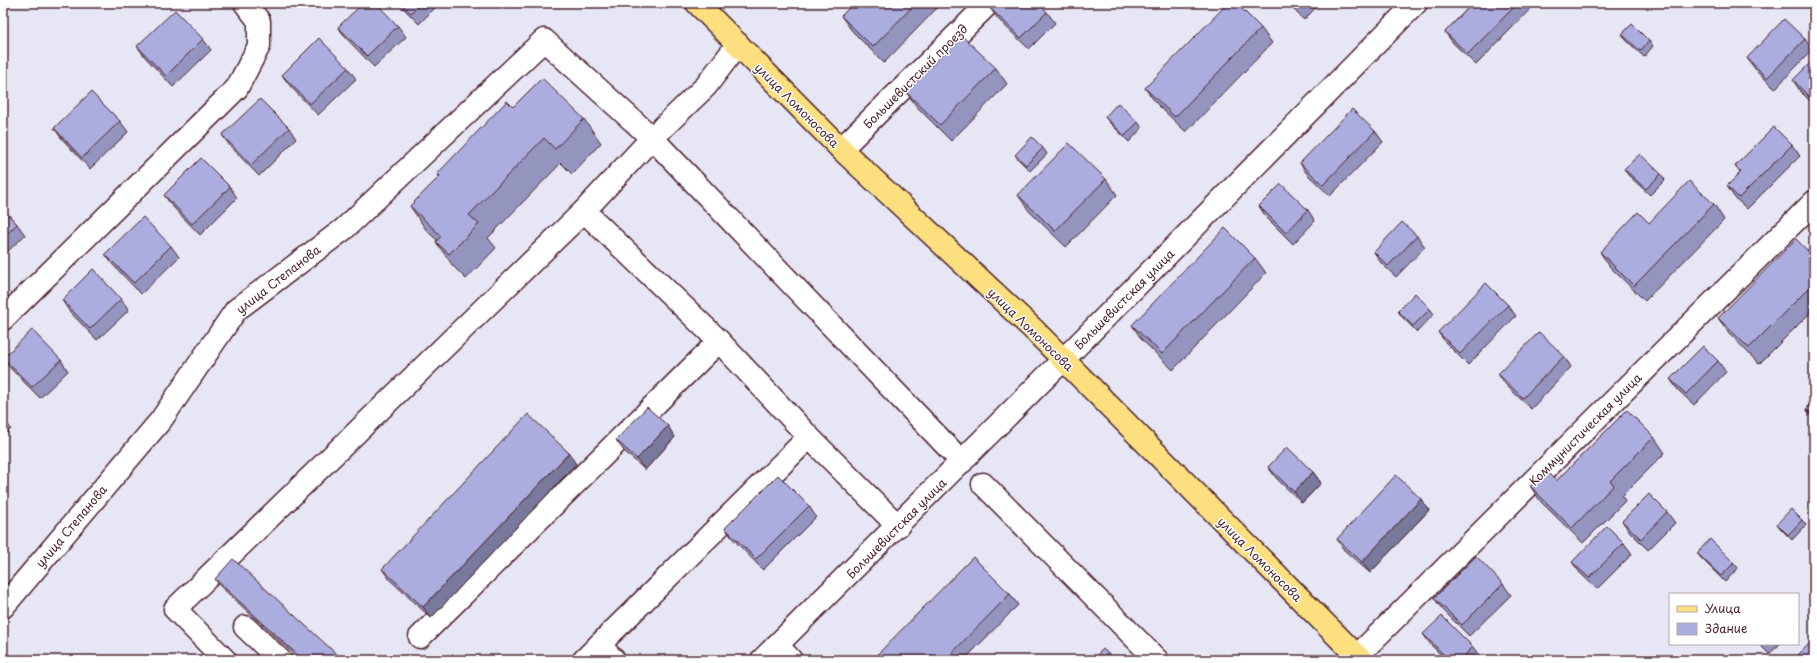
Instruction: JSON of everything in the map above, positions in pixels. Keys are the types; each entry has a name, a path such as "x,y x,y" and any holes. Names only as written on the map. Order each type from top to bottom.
{"main road":[{"name":"улица Ломоносова","path":"697,3 841,149 1033,330 1359,658"}],"street":[{"path":"3,319 237,88 259,46 258,21 245,3"},
{"name":"Большевистский проезд","path":"841,149 989,3"},
{"name":"Большевистская улица","path":"777,655 898,526 1416,3"},
{"name":"улица Степанова","path":"3,607 161,420 236,310 344,229 544,40 652,138"},
{"path":"225,660 175,609 584,211 652,138 706,86 738,44"},
{"path":"652,138 962,462"},
{"name":"Коммунистическая улица","path":"1359,658 1814,202"},
{"path":"584,211 719,340 810,437 898,526"},
{"path":"420,637 719,340"},
{"path":"584,660 810,437"},
{"path":"983,484 1157,660"},
{"path":"245,627 280,660"},
{"path":"599,645 614,660"}],"building":[{"path":"363,3 376,3 398,26 367,56 338,27"},
{"path":"401,3 421,3 411,13"},
{"path":"854,3 916,3 873,47 841,16"},
{"path":"994,3 1038,3 1047,12 1021,38 990,8"},
{"path":"1228,3 1236,3 1261,28 1175,117 1145,88"},
{"path":"1291,3 1302,3 1296,9"},
{"path":"1473,3 1518,3 1468,54 1445,32"},
{"path":"175,10 203,39 166,76 137,46"},
{"path":"1784,19 1805,39 1767,78 1747,58"},
{"path":"1632,24 1649,41 1640,51 1622,34"},
{"path":"961,35 996,68 940,125 906,92"},
{"path":"319,38 348,68 310,104 282,75"},
{"path":"1814,59 1814,102 1793,80"},
{"path":"542,78 584,119 555,149 544,138 469,215 479,224 449,254 436,242 441,236 410,206 440,176 437,174 507,101 513,107"},
{"path":"91,92 120,121 82,158 54,128"},
{"path":"260,99 289,128 251,165 222,135"},
{"path":"1118,103 1138,122 1125,136 1105,117"},
{"path":"1352,109 1375,131 1323,185 1300,163"},
{"path":"1774,127 1792,145 1739,198 1727,186 1741,172 1735,166"},
{"path":"1032,137 1043,148 1026,165 1015,155"},
{"path":"1069,143 1106,179 1055,231 1018,195"},
{"path":"1640,154 1661,174 1646,189 1624,169"},
{"path":"201,158 230,187 192,224 164,195"},
{"path":"1689,181 1714,204 1634,286 1600,252 1638,212 1649,223"},
{"path":"1281,184 1308,210 1286,233 1259,206"},
{"path":"3,209 17,224 3,238"},
{"path":"143,217 171,246 134,283 105,254"},
{"path":"1402,222 1417,236 1388,266 1374,252"},
{"path":"1225,228 1255,258 1162,354 1132,325"},
{"path":"1796,239 1814,257 1814,283 1749,348 1718,318"},
{"path":"93,269 121,299 90,329 62,300"},
{"path":"1486,283 1508,305 1460,354 1438,332"},
{"path":"1415,293 1430,309 1413,326 1398,311"},
{"path":"32,330 61,360 32,387 3,358"},
{"path":"1539,332 1564,356 1523,398 1498,374"},
{"path":"1703,346 1718,361 1686,394 1670,379"},
{"path":"1814,401 1814,417 1806,409"},
{"path":"647,407 668,426 637,459 616,440"},
{"path":"1627,410 1654,437 1610,481 1614,485 1572,528 1530,486 1546,471 1556,481"},
{"path":"528,414 569,453 423,607 382,569"},
{"path":"1287,447 1313,472 1294,492 1268,467"},
{"path":"778,475 809,506 756,559 725,528"},
{"path":"1396,475 1421,499 1362,562 1337,539"},
{"path":"1649,494 1667,512 1641,539 1622,521"},
{"path":"1791,509 1802,520 1788,535 1777,524"},
{"path":"1607,526 1624,543 1589,578 1572,562"},
{"path":"1710,539 1734,563 1721,576 1697,553"},
{"path":"1476,556 1503,584 1462,625 1434,598"},
{"path":"973,557 1010,594 945,660 872,660"},
{"path":"233,559 343,660 303,660 215,579"},
{"path":"1442,616 1473,647 1460,660 1449,660 1423,634"},
{"path":"1814,639 1814,660 1793,660"},
{"path":"1103,649 1115,660 1092,660"}]}
